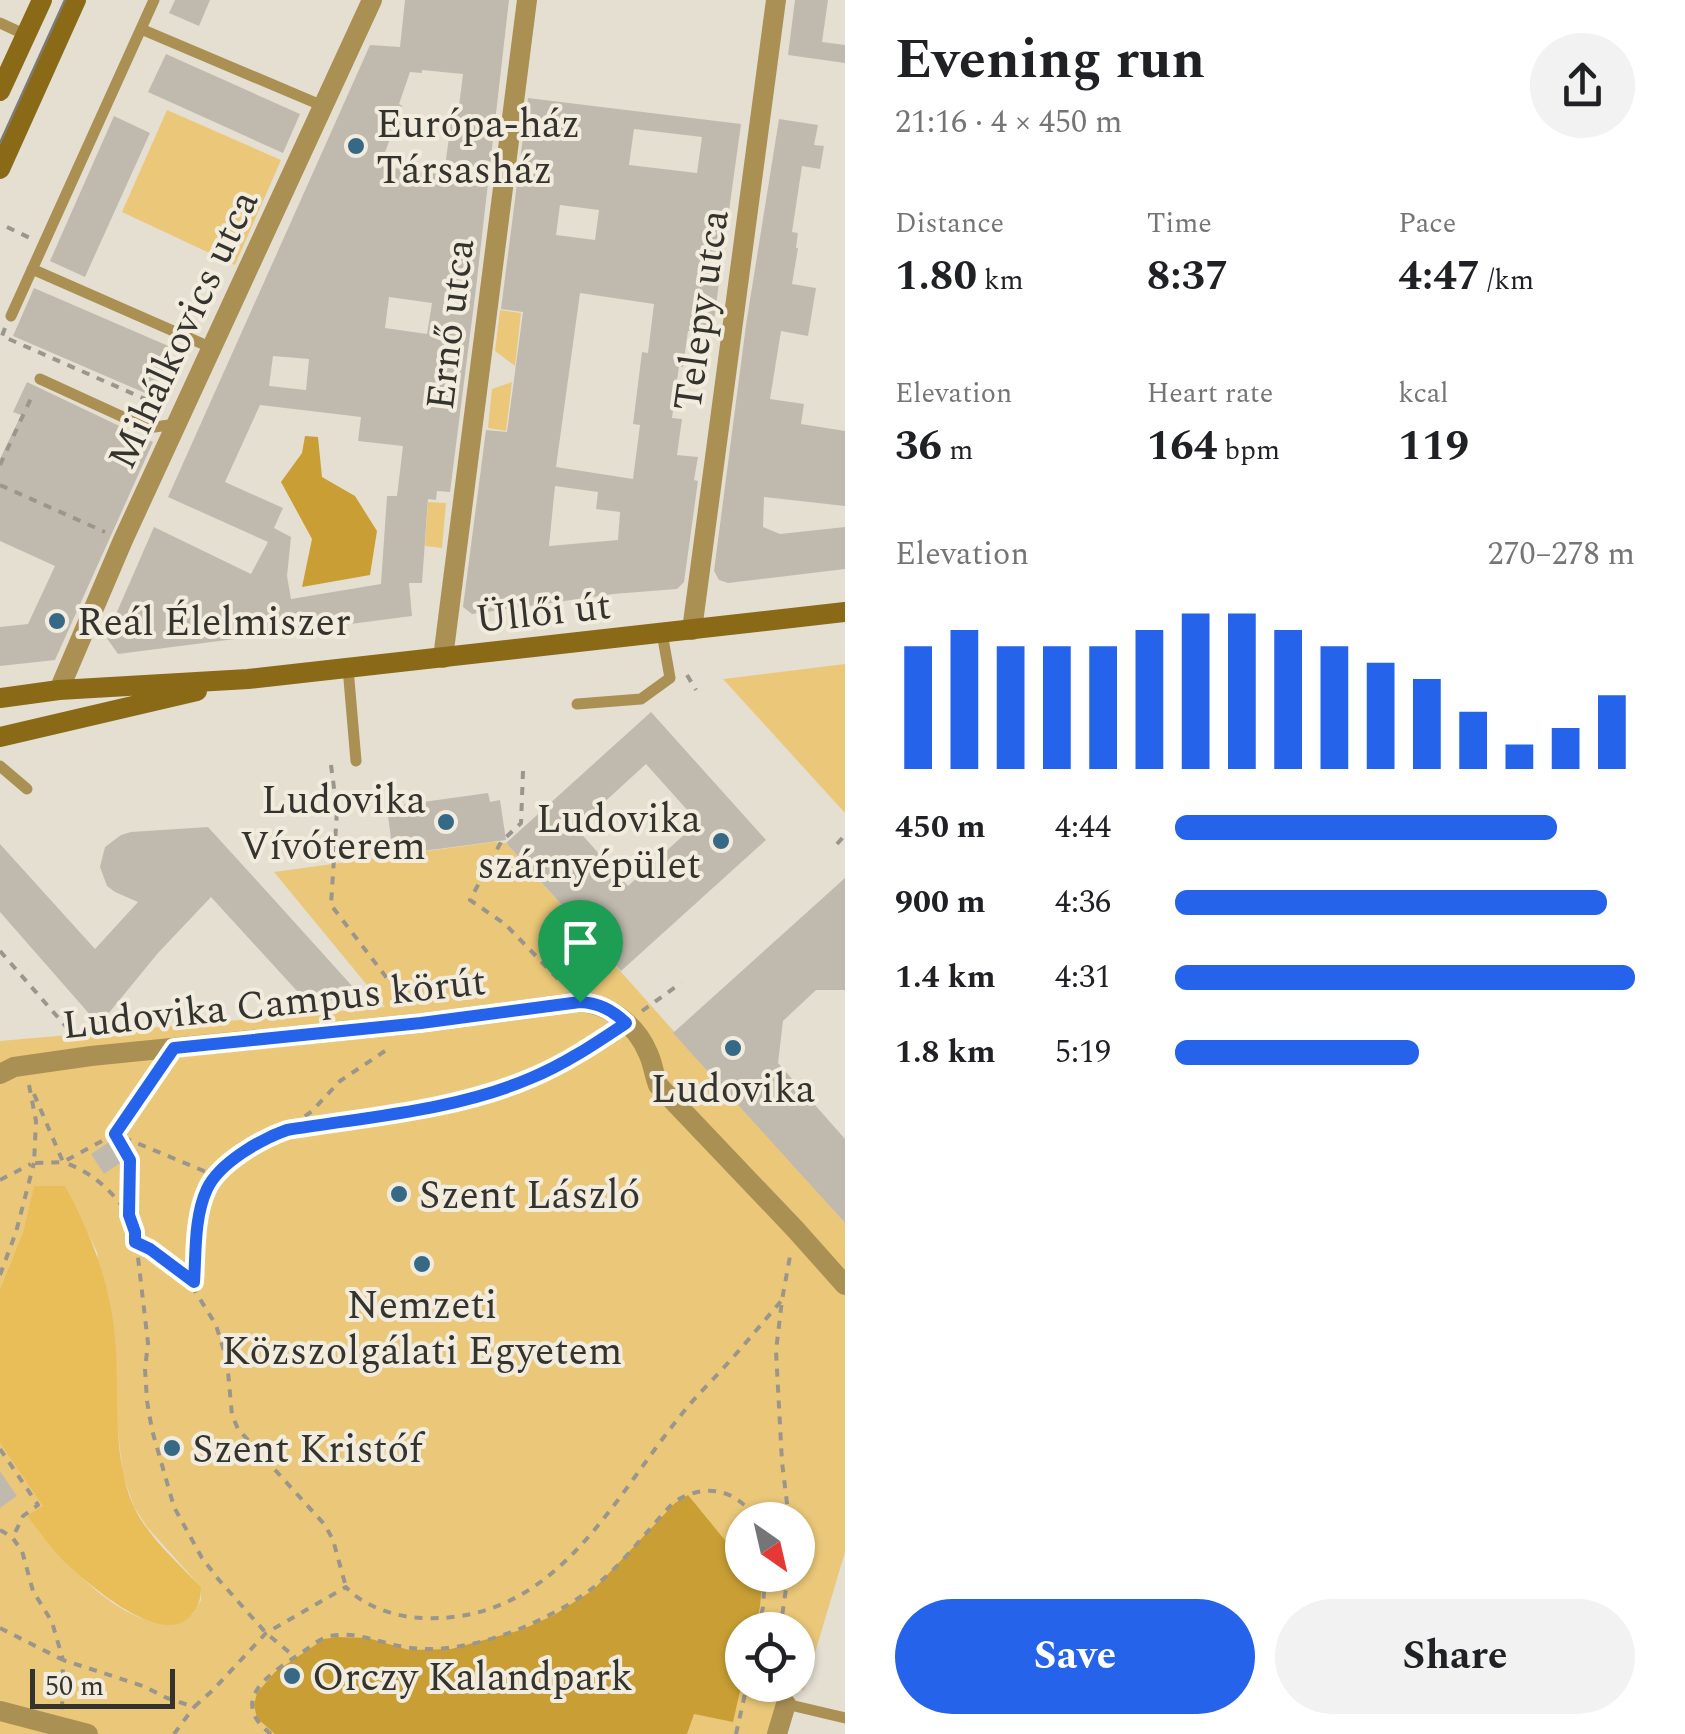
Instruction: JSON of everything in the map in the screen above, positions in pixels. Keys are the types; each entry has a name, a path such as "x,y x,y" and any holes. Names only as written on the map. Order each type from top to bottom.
{"main road":[{"path":"0,91 42,0"},
{"path":"0,169 76,0"},
{"name":"Üllői út","path":"0,698 60,690 248,679 845,612"},
{"name":"Üllői út","path":"0,737 248,679"}],"street":[{"name":"Mihálkovics utca","path":"60,690 123,540 372,0"},
{"name":"Ernő utca","path":"443,658 527,0"},
{"name":"Telepy utca","path":"692,630 776,0"},
{"name":"Ludovika Campus körút","path":"7,1070 91,1056 421,1023 580,1002"},
{"path":"580,1002 603,1006 626,1023 648,1053 658,1085 845,1285"},
{"path":"777,1734 786,1704"},
{"path":"0,1711 88,1734"}],"lane":[{"path":"10,316 154,0"},
{"path":"0,24 26,35"},
{"path":"141,29 324,106"},
{"path":"32,269 212,348"},
{"path":"40,379 147,428 179,420"},
{"path":"577,704 640,699 670,678 662,633"},
{"path":"348,668 356,761"},
{"path":"0,766 26,790"},
{"path":"786,1704 845,1718"}],"path":[{"path":"8,227 43,244"},
{"path":"10,316 2,336 179,420"},
{"path":"0,465 50,357"},
{"path":"0,485 123,540"},
{"path":"682,667 696,690"},
{"path":"331,765 337,811 331,906 421,1023"},
{"path":"523,771 521,822 500,842 470,900 505,924 580,1002"},
{"path":"837,844 845,835"},
{"path":"0,951 91,1056"},
{"path":"681,984 590,1047 531,1078 456,1102 287,1130 264,1138 216,1176 207,1188 202,1206 194,1282 216,1324 227,1361 234,1422 325,1525 346,1587 355,1596 387,1612 415,1618 468,1616 526,1593 577,1552 689,1404 782,1300"},
{"path":"287,1130 340,1081 392,1046"},
{"path":"63,1162 115,1134 174,1048"},
{"path":"7,1070 31,1088 63,1162"},
{"path":"0,1275 34,1163 36,1121 31,1088"},
{"path":"115,1134 216,1176"},
{"path":"115,1134 130,1160 129,1215"},
{"path":"0,1180 34,1163 63,1162 86,1170 116,1197 129,1215 135,1232 146,1314 147,1401 174,1507 202,1558 266,1633 295,1658"},
{"path":"787,1502 776,1351 795,1229"},
{"path":"135,1242 194,1282"},
{"path":"0,1450 38,1505 23,1516 12,1538"},
{"path":"271,1734 255,1719 255,1693 274,1671 324,1638 369,1637 409,1648 452,1647 521,1628 592,1589 686,1494 702,1489 724,1493 740,1502"},
{"path":"0,1530 22,1551 33,1591 52,1622 63,1660 62,1727"},
{"path":"174,1734 194,1707 266,1633 346,1587"},
{"path":"0,1628 63,1660 194,1707"},
{"path":"736,1734 743,1702"}],"shaded area":[{"path":"167,110 281,160 235,265 122,212"},
{"path":"500,310 521,313 515,366 495,351"},
{"path":"512,382 506,431 488,428 492,389"},
{"path":"305,436 318,437 322,477 355,496 377,531 370,575 302,587 312,539 281,482 302,453"},
{"path":"428,502 446,503 442,548 425,546"},
{"path":"845,664 845,813 723,679"},
{"name":"Nemzeti Közszolgálati Egyetem","path":"506,843 845,1223 845,1552 815,1653 815,1612 725,1612 725,1702 781,1702 771,1734 0,1734 0,1443 44,1506 28,1517 81,1577 113,1603 147,1620 170,1619 193,1614 201,1600 201,1587 147,1527 134,1507 123,1475 97,1252 65,1186 34,1187 23,1232 0,1289 0,1041 385,1007 274,872"},
{"path":"34,1186 65,1186 98,1259 112,1317 119,1444 126,1485 146,1528 201,1587 193,1613 173,1625 158,1623 124,1608 62,1559 27,1516 43,1506 0,1443 0,1289 23,1232"},
{"path":"688,1495 725,1540 725,1592 761,1592 759,1612 725,1612 725,1702 738,1702 733,1722 694,1714 687,1734 275,1734 257,1718 257,1693 275,1672 324,1639 368,1638 409,1650 451,1649 521,1630 554,1615 593,1590 675,1503"}],"building":[{"path":"175,0 210,0 199,26 169,13"},
{"path":"405,0 509,0 450,492 437,491 436,500 428,499 422,583 409,583 412,616 118,654 106,637 154,527 251,574 268,542 168,497 370,45 400,47","holes":["410,72 463,74 459,106 453,106 444,175 380,166","389,297 432,303 427,334 385,328","273,356 309,359 306,390 269,386","260,405 361,417 358,441 403,446 397,496 387,496 381,584 291,599 287,576 291,537 274,528 283,508 225,482"]},
{"path":"795,0 828,0 822,42 845,45 845,63 788,55"},
{"path":"166,54 300,114 283,153 148,92"},
{"path":"528,98 741,124 712,334 688,331 683,367 679,366 672,418 682,419 677,455 698,457 694,480 698,481 684,582 677,589 472,614 463,607 486,430 507,432 523,312 501,309","holes":["634,129 702,137 697,173 629,165","560,205 599,210 595,240 556,235","580,293 654,304 648,353 642,352 633,424 640,425 633,479 556,467","555,486 598,492 596,509 620,512 618,540 549,546"]},
{"path":"114,116 150,133 85,277 50,261"},
{"path":"779,119 818,125 814,145 824,146 820,169 802,166 792,232 798,233 798,248 792,284 816,288 808,336 781,331 770,399 804,404 801,424 845,431 845,506 764,497 763,527 780,534 845,527 845,569 728,583 719,580 714,571 746,325"},
{"path":"34,288 173,348 152,396 13,336"},
{"path":"27,382 153,442 55,660 0,666 0,627 28,624 55,566 0,541 0,459 21,415 13,412"},
{"name":"Ludovika szárnyépület","path":"651,712 766,840 621,971 506,843","holes":["646,764 698,822 628,886 576,828"]},
{"name":"Ludovika Vívóterem","path":"488,793 490,802 500,800 506,840 393,855 387,807"},
{"path":"208,827 362,997 308,1003 211,897 158,953 99,1025 0,912 0,844 95,949 138,902 107,886 100,867 105,847 131,832"},
{"name":"Ludovika","path":"845,878 845,990 816,990 783,1021 778,1063 845,1139 845,1223 673,1033"},
{"path":"112,1140 125,1160 104,1174 91,1154"},
{"path":"0,1471 17,1496 0,1508"}],"tram line":[{"path":"0,143 65,0"}],"place":[{"name":"Európa-ház Társasház","path":"356,146"},
{"name":"Reál Élelmiszer","path":"57,621"},
{"name":"Ludovika Vívóterem","path":"446,822"},
{"name":"Ludovika szárnyépület","path":"721,841"},
{"name":"Ludovika","path":"733,1048"},
{"name":"Szent László","path":"399,1194"},
{"name":"Nemzeti Közszolgálati Egyetem","path":"422,1264"},
{"name":"Szent Kristóf","path":"172,1448"},
{"name":"Orczy Kalandpark","path":"292,1676"}],"route":[{"path":"580,1002 603,1006 626,1023 531,1078 456,1102 287,1130 264,1138 236,1158 207,1188 197,1234 194,1282 135,1242 129,1215 130,1160 115,1134 174,1048 580,1002"}]}
